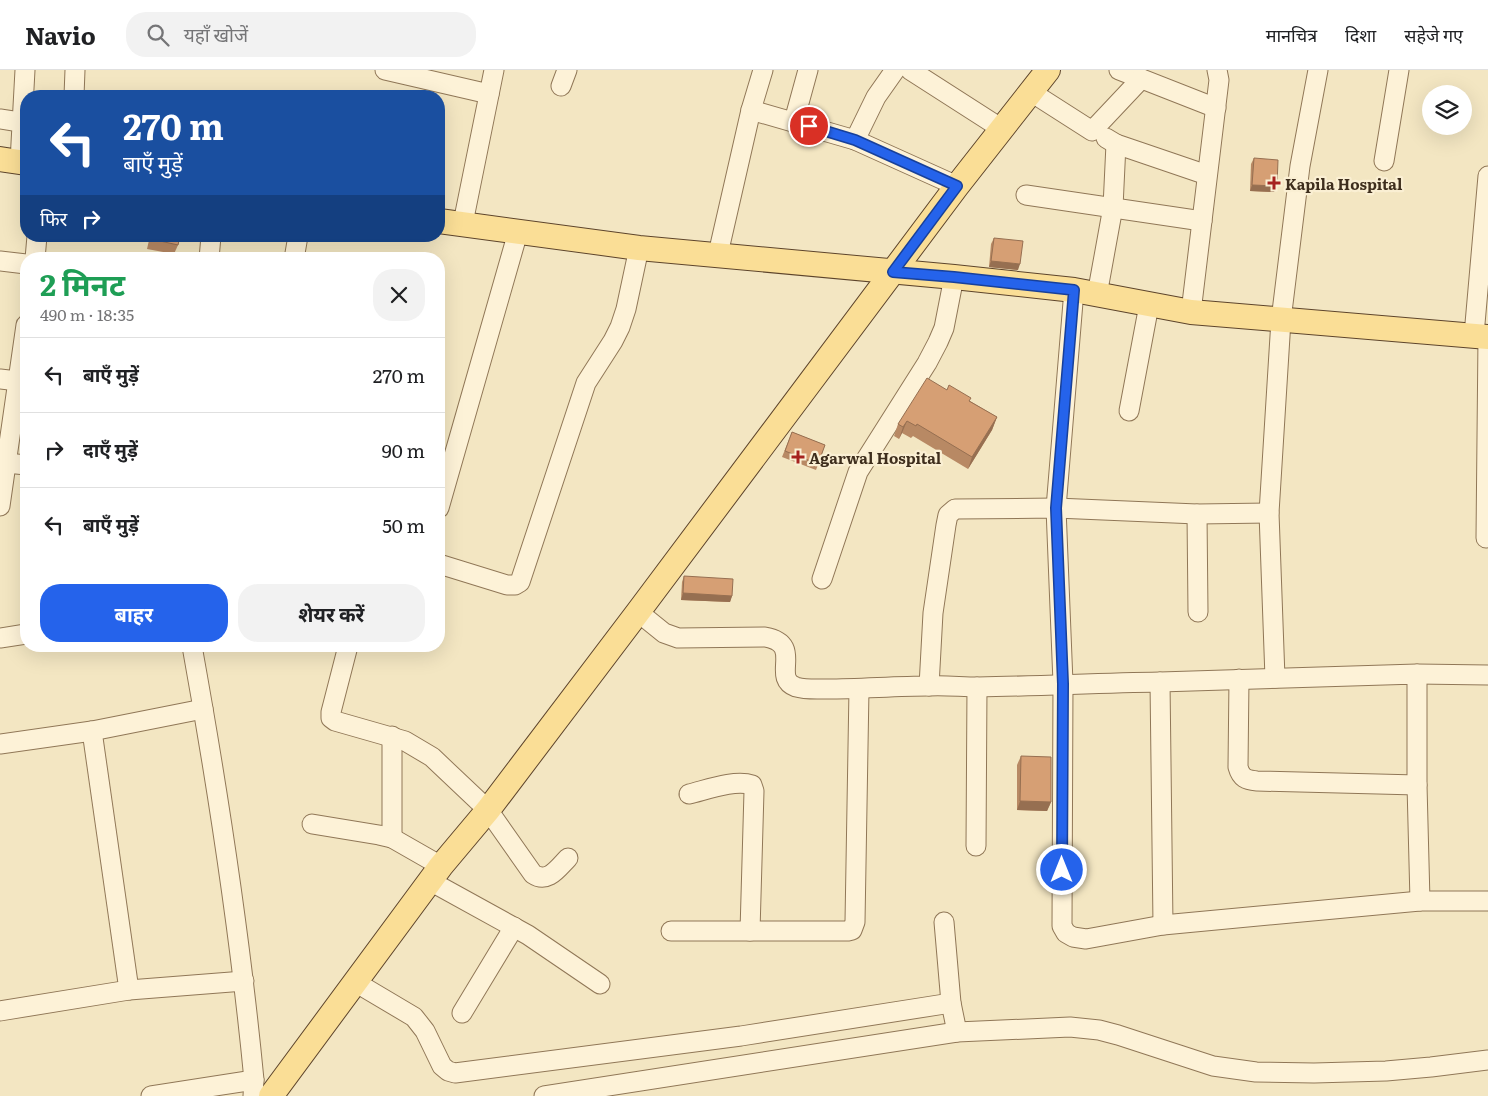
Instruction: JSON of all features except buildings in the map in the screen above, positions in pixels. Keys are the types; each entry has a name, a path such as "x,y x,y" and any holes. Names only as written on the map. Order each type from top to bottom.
{"main road":[{"path":"271,1096 435,874 488,810 957,186 1048,70"},
{"path":"445,222 639,248 954,277 1086,292 1191,312 1481,336"}],"street":[{"path":"25,70 25,90"},
{"path":"74,70 74,90"},
{"path":"385,70 489,94"},
{"path":"463,223 494,70"},
{"path":"718,254 762,70"},
{"path":"794,122 808,70"},
{"path":"855,140 876,97 894,70"},
{"path":"910,70 1002,129"},
{"path":"1119,70 1216,108"},
{"path":"1191,312 1220,80 1217,70"},
{"path":"1275,678 1268,513 1281,320 1300,166 1318,70"},
{"path":"1384,161 1399,70"},
{"path":"1092,131 1141,79"},
{"path":"1031,92 1116,144 1207,176"},
{"path":"751,110 855,140 957,186"},
{"path":"0,119 20,122"},
{"path":"16,161 20,142"},
{"path":"1116,144 1113,207 1086,292 1056,508 1063,684 1062,926 1066,933 1073,937 1086,939 1163,925 1420,901 1488,901"},
{"path":"1486,538 1481,336 1488,176"},
{"path":"1026,196 1202,221"},
{"path":"445,487 518,232"},
{"path":"445,566 507,585 514,585 520,582 586,383 620,327 626,309 639,248"},
{"path":"0,261 20,263"},
{"path":"822,579 858,472 928,363 941,335 954,277"},
{"path":"1129,411 1149,305"},
{"path":"0,379 20,382"},
{"path":"0,506 20,397"},
{"path":"7,463 20,464"},
{"path":"929,686 933,613 948,515 955,509 1056,508 1197,514 1268,513"},
{"path":"1197,514 1198,612"},
{"path":"638,612 664,633 678,638 765,637 776,639 782,643 785,653 786,678 795,687 804,688 977,687 1417,674 1488,675"},
{"path":"0,638 20,635"},
{"path":"151,1096 253,1088 244,981 193,652"},
{"path":"346,652 330,712 331,718 335,721 392,736 418,747 432,757 488,810 533,874 538,877 549,876 568,858"},
{"path":"1417,674 1420,901"},
{"path":"1239,679 1238,767 1244,779 1257,781 1417,785"},
{"path":"1160,682 1163,925"},
{"path":"976,846 977,687"},
{"path":"671,931 848,931 854,927 859,689"},
{"path":"0,744 92,731 203,709"},
{"path":"92,731 129,990"},
{"path":"392,736 392,838"},
{"path":"688,794 736,783 745,782 752,785 754,792 750,931"},
{"path":"312,824 379,834 392,838 435,874 600,984"},
{"path":"944,922 951,1003 957,1032"},
{"path":"462,1013 514,927"},
{"path":"0,1010 129,990 244,981"},
{"path":"355,982 414,1017 425,1031 442,1066 455,1073 741,1036 951,1003"},
{"path":"544,1096 957,1032 1070,1027 1099,1030 1213,1066 1256,1072 1386,1071 1488,1060"}],"place":[{"name":"Kapila Hospital","path":"1274,183"},
{"name":"Agarwal Hospital","path":"798,457"}],"route":[{"path":"809,126 855,140 957,186 893,272 1074,290 1056,508 1063,684 1062,870"}]}
